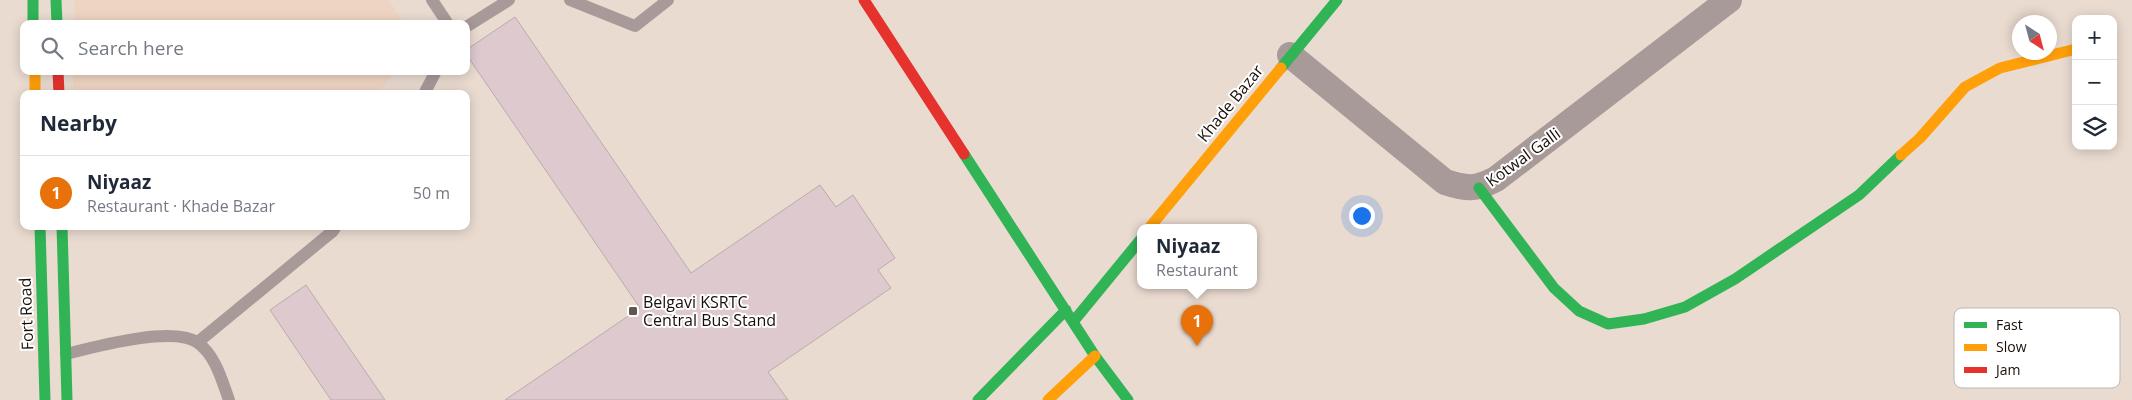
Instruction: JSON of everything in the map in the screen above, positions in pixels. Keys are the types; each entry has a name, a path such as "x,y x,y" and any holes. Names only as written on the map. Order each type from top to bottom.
{"main road":[{"path":"32,0 33,20"},
{"path":"56,0 57,20"},
{"path":"864,0 1095,356 1128,400"},
{"name":"Khade Bazar","path":"1152,224 1337,0"},
{"path":"1479,188 1554,288 1579,311 1608,324 1644,319 1685,306 1735,279 1860,195 1920,138 1965,87 2000,68 2072,50"},
{"path":"35,75 35,90"},
{"path":"58,75 58,90"},
{"name":"Fort Road","path":"40,230 44,400"},
{"path":"62,230 67,400"},
{"path":"1073,322 1137,244"},
{"path":"978,400 1066,310"},
{"path":"44,358 66,354"},
{"path":"1048,400 1095,356"}],"street":[{"name":"Kotwal Galli","path":"1290,55 1445,182 1462,188 1479,188 1496,179 1728,0"}],"lane":[{"path":"432,0 445,20"},
{"path":"470,24 509,0"},
{"path":"570,0 635,26 668,0"},
{"path":"426,90 434,75"},
{"path":"198,342 334,230"},
{"path":"66,354 125,339 174,336 198,342 215,363 229,400"}],"shaded area":[{"path":"74,0 389,0 402,20 74,20"},
{"path":"73,75 392,75 381,90 73,90"}],"building":[{"path":"515,17 691,273 820,185 836,207 853,195 895,258 878,270 891,288 768,372 788,400 505,400 640,308 470,60 470,47"},
{"path":"306,285 385,400 331,400 270,310"}],"traffic: fast":[{"path":"33,0 33,20"},
{"path":"56,0 57,20"},
{"path":"1281,68 1337,0"},
{"path":"964,154 1095,356 1128,400"},
{"path":"1479,188 1554,288 1579,311 1608,324 1644,319 1685,307 1735,279 1859,195 1901,155"},
{"path":"40,230 45,400"},
{"path":"62,230 67,400"},
{"path":"1073,322 1137,244"},
{"path":"978,400 1066,310"}],"traffic: slow":[{"path":"1901,155 1920,138 1965,87 2000,68 2072,50"},
{"path":"1152,224 1281,68"},
{"path":"35,75 35,90"},
{"path":"1048,400 1095,356"}],"traffic: jam":[{"path":"864,0 964,154"},
{"path":"58,75 59,90"}],"place":[{"name":"Belgavi KSRTC Central Bus Stand","path":"633,311"},
{"name":"Niyaaz","path":"1197,346"}]}
